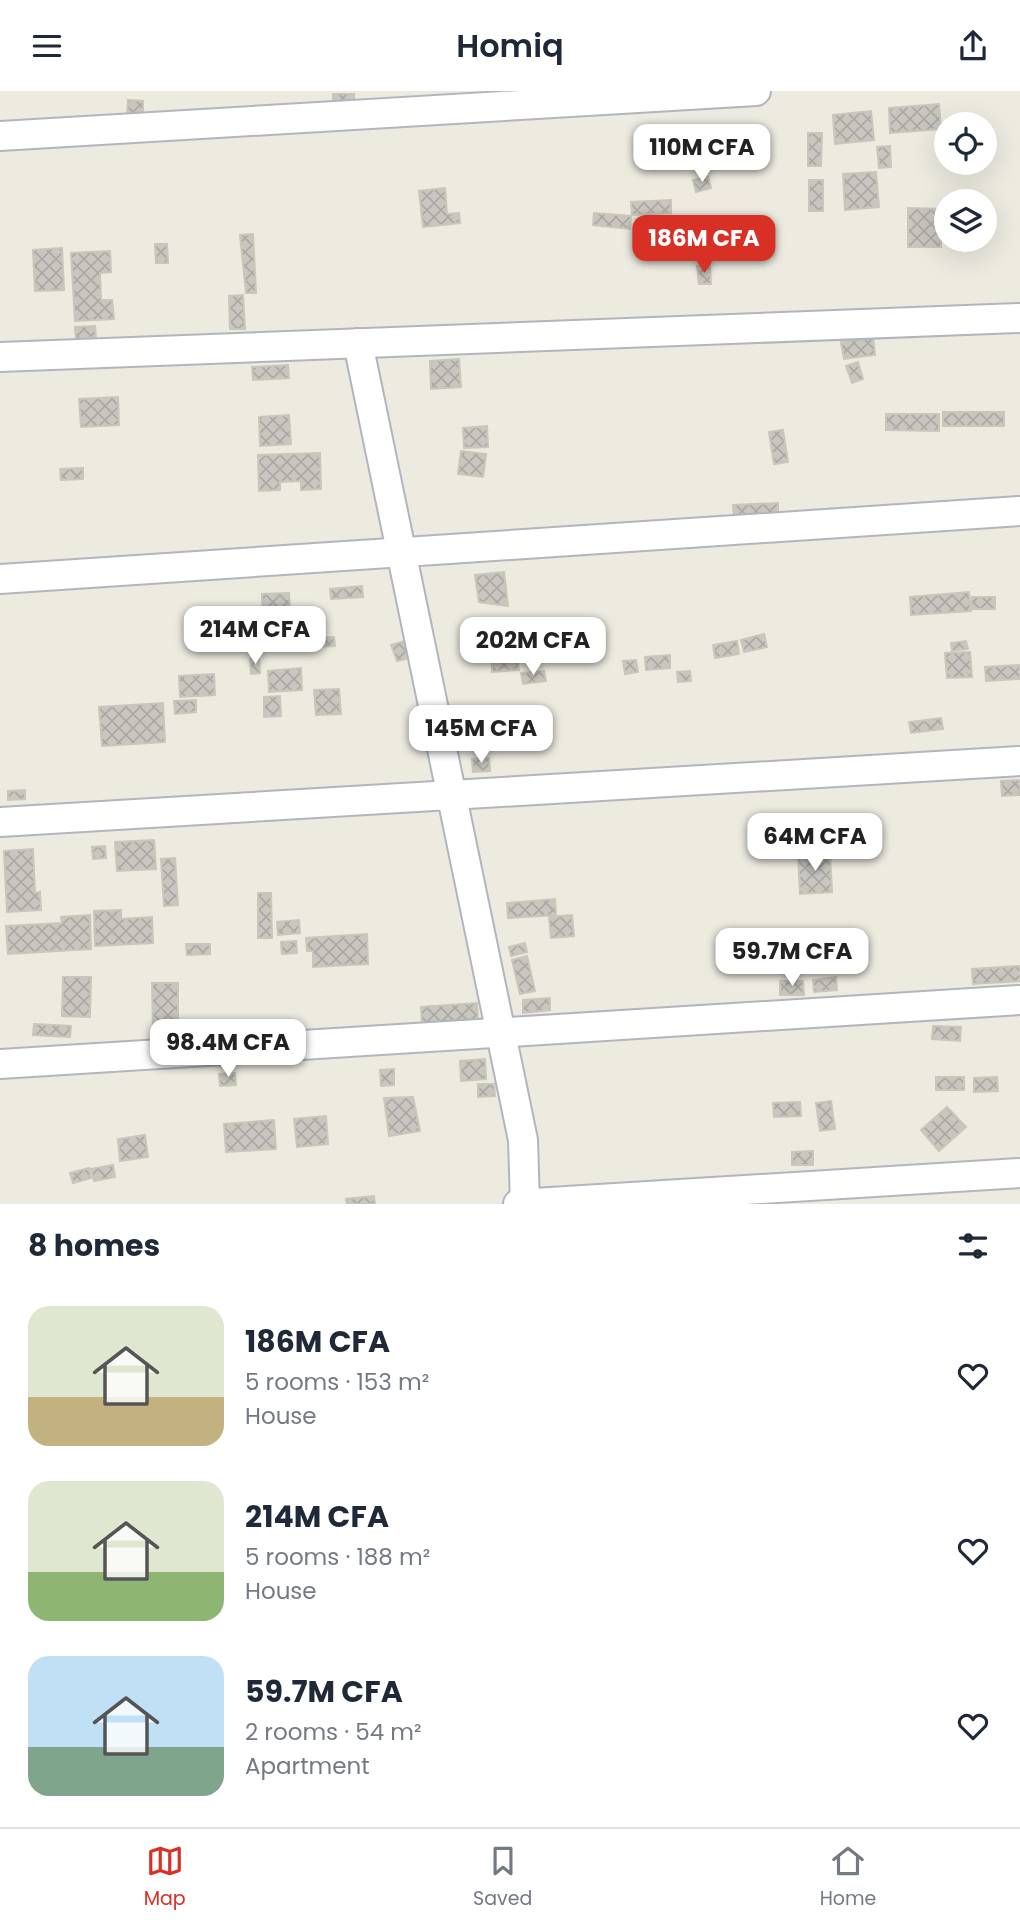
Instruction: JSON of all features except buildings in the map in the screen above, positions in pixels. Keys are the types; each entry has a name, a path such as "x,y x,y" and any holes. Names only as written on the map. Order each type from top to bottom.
{"street":[{"path":"0,137 508,98 756,91"},
{"path":"0,357 1020,319"},
{"path":"358,343 523,1140 525,1204"},
{"path":"0,579 1020,511"},
{"path":"0,823 1020,761"},
{"path":"0,1064 1020,1000"},
{"path":"518,1204 1020,1173"}]}
